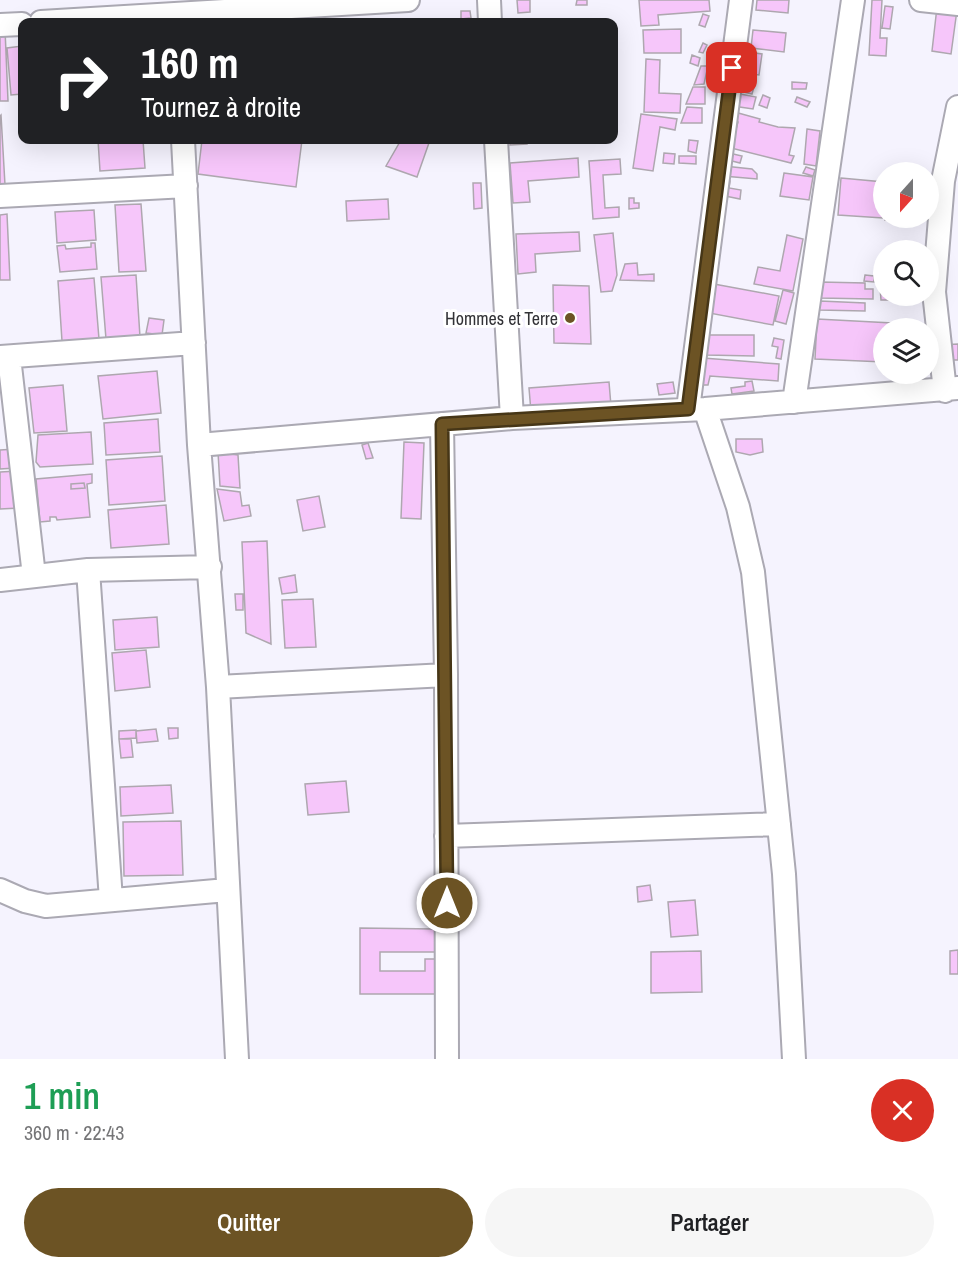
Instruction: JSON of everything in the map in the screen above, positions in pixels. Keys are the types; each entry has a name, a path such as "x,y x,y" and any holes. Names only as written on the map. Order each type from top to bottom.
{"street":[{"path":"95,18 408,0"},
{"path":"489,0 490,18"},
{"path":"741,0 697,409 738,507 753,572 778,824 794,1059"},
{"path":"794,402 853,0"},
{"path":"921,0 958,4"},
{"path":"0,25 18,24"},
{"path":"199,445 512,418 697,409 951,390 934,292 943,181 958,107"},
{"path":"183,144 199,445 218,687 237,1059"},
{"path":"496,144 512,418"},
{"path":"0,196 186,186"},
{"path":"34,576 4,357 194,343"},
{"path":"442,424 446,675 447,1059"},
{"path":"0,580 88,570 210,567"},
{"path":"88,570 111,900"},
{"path":"218,687 446,675"},
{"path":"446,836 778,824"},
{"path":"0,890 26,901 46,906 227,890"}],"building":[{"path":"517,0 530,0 530,12 518,13"},
{"path":"577,0 587,0 587,5 576,5"},
{"path":"639,0 709,0 710,11 658,15 659,25 641,26"},
{"path":"757,0 789,0 788,13 756,10"},
{"path":"872,0 882,0 880,38 887,38 886,56 869,55"},
{"path":"885,6 893,7 890,29 882,28"},
{"path":"937,7 957,10 951,54 932,51"},
{"path":"461,11 470,11 471,18 461,18"},
{"path":"703,14 709,16 705,27 699,25"},
{"path":"0,29 5,29 8,101 0,101"},
{"path":"681,29 681,53 644,53 643,30"},
{"path":"753,30 786,33 784,52 751,48"},
{"path":"703,43 707,45 703,53 699,52"},
{"path":"18,47 18,94 11,95 7,48"},
{"path":"740,51 762,54 759,75 737,72"},
{"path":"692,55 700,58 698,66 690,63"},
{"path":"646,59 660,60 659,93 681,94 680,113 644,112"},
{"path":"701,66 708,66 704,84 694,85"},
{"path":"739,79 755,83 752,94 736,90"},
{"path":"792,82 807,83 806,89 792,89"},
{"path":"693,87 705,87 705,104 686,104"},
{"path":"735,93 756,97 753,109 733,106"},
{"path":"763,95 770,98 767,108 759,105"},
{"path":"797,97 810,102 807,107 795,102"},
{"path":"687,107 702,108 702,123 681,123"},
{"path":"731,111 760,119 759,122 778,127 795,128 789,155 794,156 791,163 731,148 738,122 729,119"},
{"path":"641,114 677,119 675,130 660,127 653,171 633,168"},
{"path":"0,116 5,185 0,186"},
{"path":"807,129 820,131 816,166 804,164"},
{"path":"689,140 698,141 696,153 688,151"},
{"path":"98,144 143,144 145,168 100,171"},
{"path":"202,144 301,144 296,187 198,174"},
{"path":"399,144 429,144 417,177 386,166"},
{"path":"664,153 675,154 674,164 663,163"},
{"path":"729,153 742,156 740,163 728,160"},
{"path":"679,156 696,156 696,164 679,163"},
{"path":"578,158 579,177 528,181 530,202 513,203 510,163"},
{"path":"620,159 621,174 603,175 605,208 619,207 619,217 593,219 589,161"},
{"path":"724,166 752,169 757,174 757,179 723,176"},
{"path":"806,167 815,170 813,176 803,173"},
{"path":"784,173 813,177 809,200 780,196"},
{"path":"722,178 730,181 729,188 741,190 740,199 720,195"},
{"path":"841,178 873,181 873,217 838,215"},
{"path":"473,183 481,183 482,208 474,209"},
{"path":"629,198 634,198 634,203 639,203 639,208 629,209"},
{"path":"388,199 389,219 347,221 346,201"},
{"path":"141,204 146,271 119,272 115,205"},
{"path":"94,210 96,240 57,243 55,212"},
{"path":"7,214 10,280 0,280 0,215"},
{"path":"579,232 580,251 535,254 536,272 518,274 516,234"},
{"path":"613,233 617,275 612,291 601,292 594,235"},
{"path":"787,235 803,239 793,291 754,284 758,267 780,271"},
{"path":"91,243 95,243 97,269 60,272 57,246 65,245 66,249 91,247"},
{"path":"637,263 638,275 654,274 654,281 620,280 625,264"},
{"path":"136,275 140,337 106,339 101,277"},
{"path":"865,275 873,276 873,282 864,281"},
{"path":"94,278 99,339 62,341 58,281"},
{"path":"820,282 865,283 865,289 873,289 873,299 819,298"},
{"path":"714,284 779,296 773,325 709,313"},
{"path":"553,285 589,286 591,344 554,343"},
{"path":"783,290 794,293 786,324 775,321"},
{"path":"820,301 865,303 865,311 819,310"},
{"path":"149,318 164,320 162,335 146,333"},
{"path":"817,319 873,322 873,362 815,359"},
{"path":"706,335 754,335 754,356 706,355"},
{"path":"774,338 784,340 781,359 776,358 778,347 772,346"},
{"path":"958,344 958,360 942,360 942,345"},
{"path":"703,358 779,364 778,381 710,376 708,385 701,385"},
{"path":"157,371 161,413 103,419 98,376"},
{"path":"752,381 754,391 732,394 731,388 745,386 745,382"},
{"path":"609,382 611,406 531,412 529,388"},
{"path":"673,382 675,393 659,395 657,384"},
{"path":"63,385 67,431 34,433 29,388"},
{"path":"158,419 160,452 106,455 104,423"},
{"path":"91,432 93,464 40,467 36,462 38,435"},
{"path":"736,439 762,439 763,452 750,455 736,452"},
{"path":"404,442 424,443 421,519 401,518"},
{"path":"368,443 373,458 366,459 362,445"},
{"path":"15,449 15,468 0,469 0,450"},
{"path":"218,452 238,455 240,488 220,486"},
{"path":"162,456 165,501 109,505 106,460"},
{"path":"18,471 19,508 0,509 0,472"},
{"path":"92,474 92,483 87,484 90,517 57,520 56,517 50,517 50,521 40,522 36,479","holes":["84,483 85,488 71,489 71,484"]},
{"path":"84,483 85,488 71,489 71,484"},
{"path":"217,489 240,492 242,506 249,505 251,516 224,521"},
{"path":"319,496 325,527 303,531 297,500"},
{"path":"166,505 169,544 111,548 108,510"},
{"path":"267,541 271,644 246,633 242,542"},
{"path":"295,575 297,592 282,594 279,578"},
{"path":"235,594 243,594 243,610 236,610"},
{"path":"313,599 316,647 285,648 282,600"},
{"path":"157,617 159,647 115,650 113,620"},
{"path":"146,650 150,687 115,691 112,653"},
{"path":"168,728 178,728 178,738 169,739"},
{"path":"156,729 158,741 137,743 136,731"},
{"path":"136,730 136,738 119,739 119,731"},
{"path":"119,739 131,739 133,757 121,758"},
{"path":"346,781 349,812 308,815 305,784"},
{"path":"171,785 173,813 121,816 120,787"},
{"path":"181,821 183,875 124,876 123,822"},
{"path":"650,885 652,900 638,902 637,887"},
{"path":"695,900 698,935 671,937 668,902"},
{"path":"360,928 435,929 435,952 380,952 380,971 425,971 425,959 435,959 435,994 360,994"},
{"path":"958,950 958,974 950,974 950,951"},
{"path":"701,951 702,992 651,993 651,952"}],"place":[{"name":"Hommes et Terre","path":"570,318"}],"route":[{"path":"447,903 442,424 688,409 732,68"}]}
